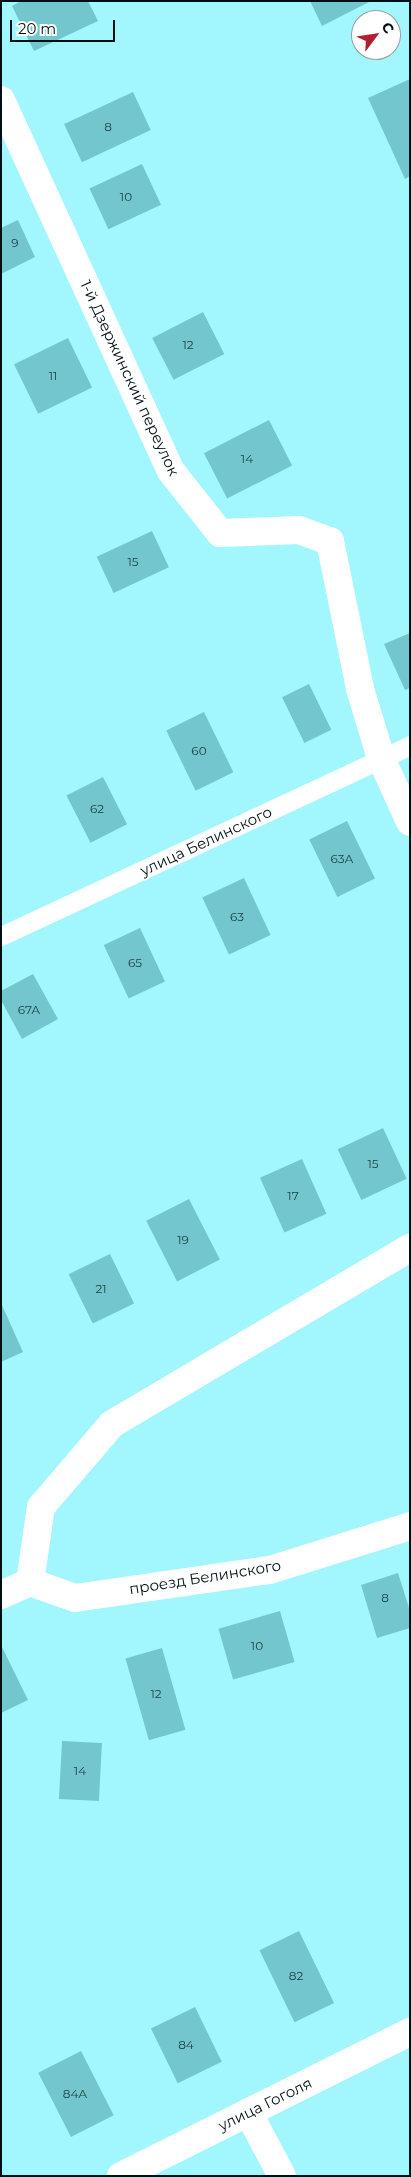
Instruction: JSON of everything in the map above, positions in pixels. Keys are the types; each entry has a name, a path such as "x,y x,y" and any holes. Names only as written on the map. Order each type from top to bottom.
{"street":[{"name":"1-й Дзержинский переулок","path":"1,100 171,471 220,533 300,530 330,540 360,689 381,758"},
{"path":"381,758 410,822"},
{"path":"1,1596 30,1582 41,1507 112,1424 410,1248"},
{"name":"проезд Белинского","path":"30,1582 75,1598 260,1571 410,1526"},
{"name":"улица Гоголя","path":"121,2176 410,2032"},
{"path":"248,2112 282,2176"}],"lane":[{"name":"улица Белинского","path":"1,936 410,745"}],"building":[{"path":"21,1 88,1 98,21 34,51 12,6"},
{"path":"310,1 371,1 351,10 322,26"},
{"path":"410,79 410,176 405,179 368,98"},
{"path":"133,92 151,130 82,162 64,124"},
{"path":"142,164 161,205 108,229 89,189"},
{"path":"18,220 35,257 1,274 1,228"},
{"path":"203,312 224,354 174,380 152,338"},
{"path":"68,338 92,387 38,414 14,364"},
{"path":"269,420 292,465 227,499 204,453"},
{"path":"152,531 169,567 114,593 97,557"},
{"path":"410,633 410,688 405,690 384,644"},
{"path":"309,684 331,730 304,743 282,697"},
{"path":"204,712 233,772 196,791 166,730"},
{"path":"103,777 127,824 91,843 66,796"},
{"path":"347,821 375,879 337,897 309,839"},
{"path":"244,878 271,935 229,955 202,897"},
{"path":"140,928 165,981 129,998 104,945"},
{"path":"33,974 58,1019 22,1039 1,1000 1,991"},
{"path":"383,1128 407,1179 361,1200 338,1149"},
{"path":"302,1159 326,1214 284,1233 260,1178"},
{"path":"189,1199 220,1260 177,1281 146,1221"},
{"path":"110,1254 134,1303 93,1324 69,1274"},
{"path":"1,1303 23,1352 1,1362"},
{"path":"398,1573 410,1611 410,1628 377,1638 361,1585"},
{"path":"280,1611 295,1662 233,1680 218,1629"},
{"path":"1,1645 28,1700 1,1713"},
{"path":"162,1648 185,1730 149,1740 125,1658"},
{"path":"62,1741 102,1743 99,1801 59,1799"},
{"path":"299,1931 334,2003 295,2022 259,1950"},
{"path":"195,2007 222,2062 178,2083 151,2028"},
{"path":"81,2051 114,2115 71,2137 38,2073"}]}
